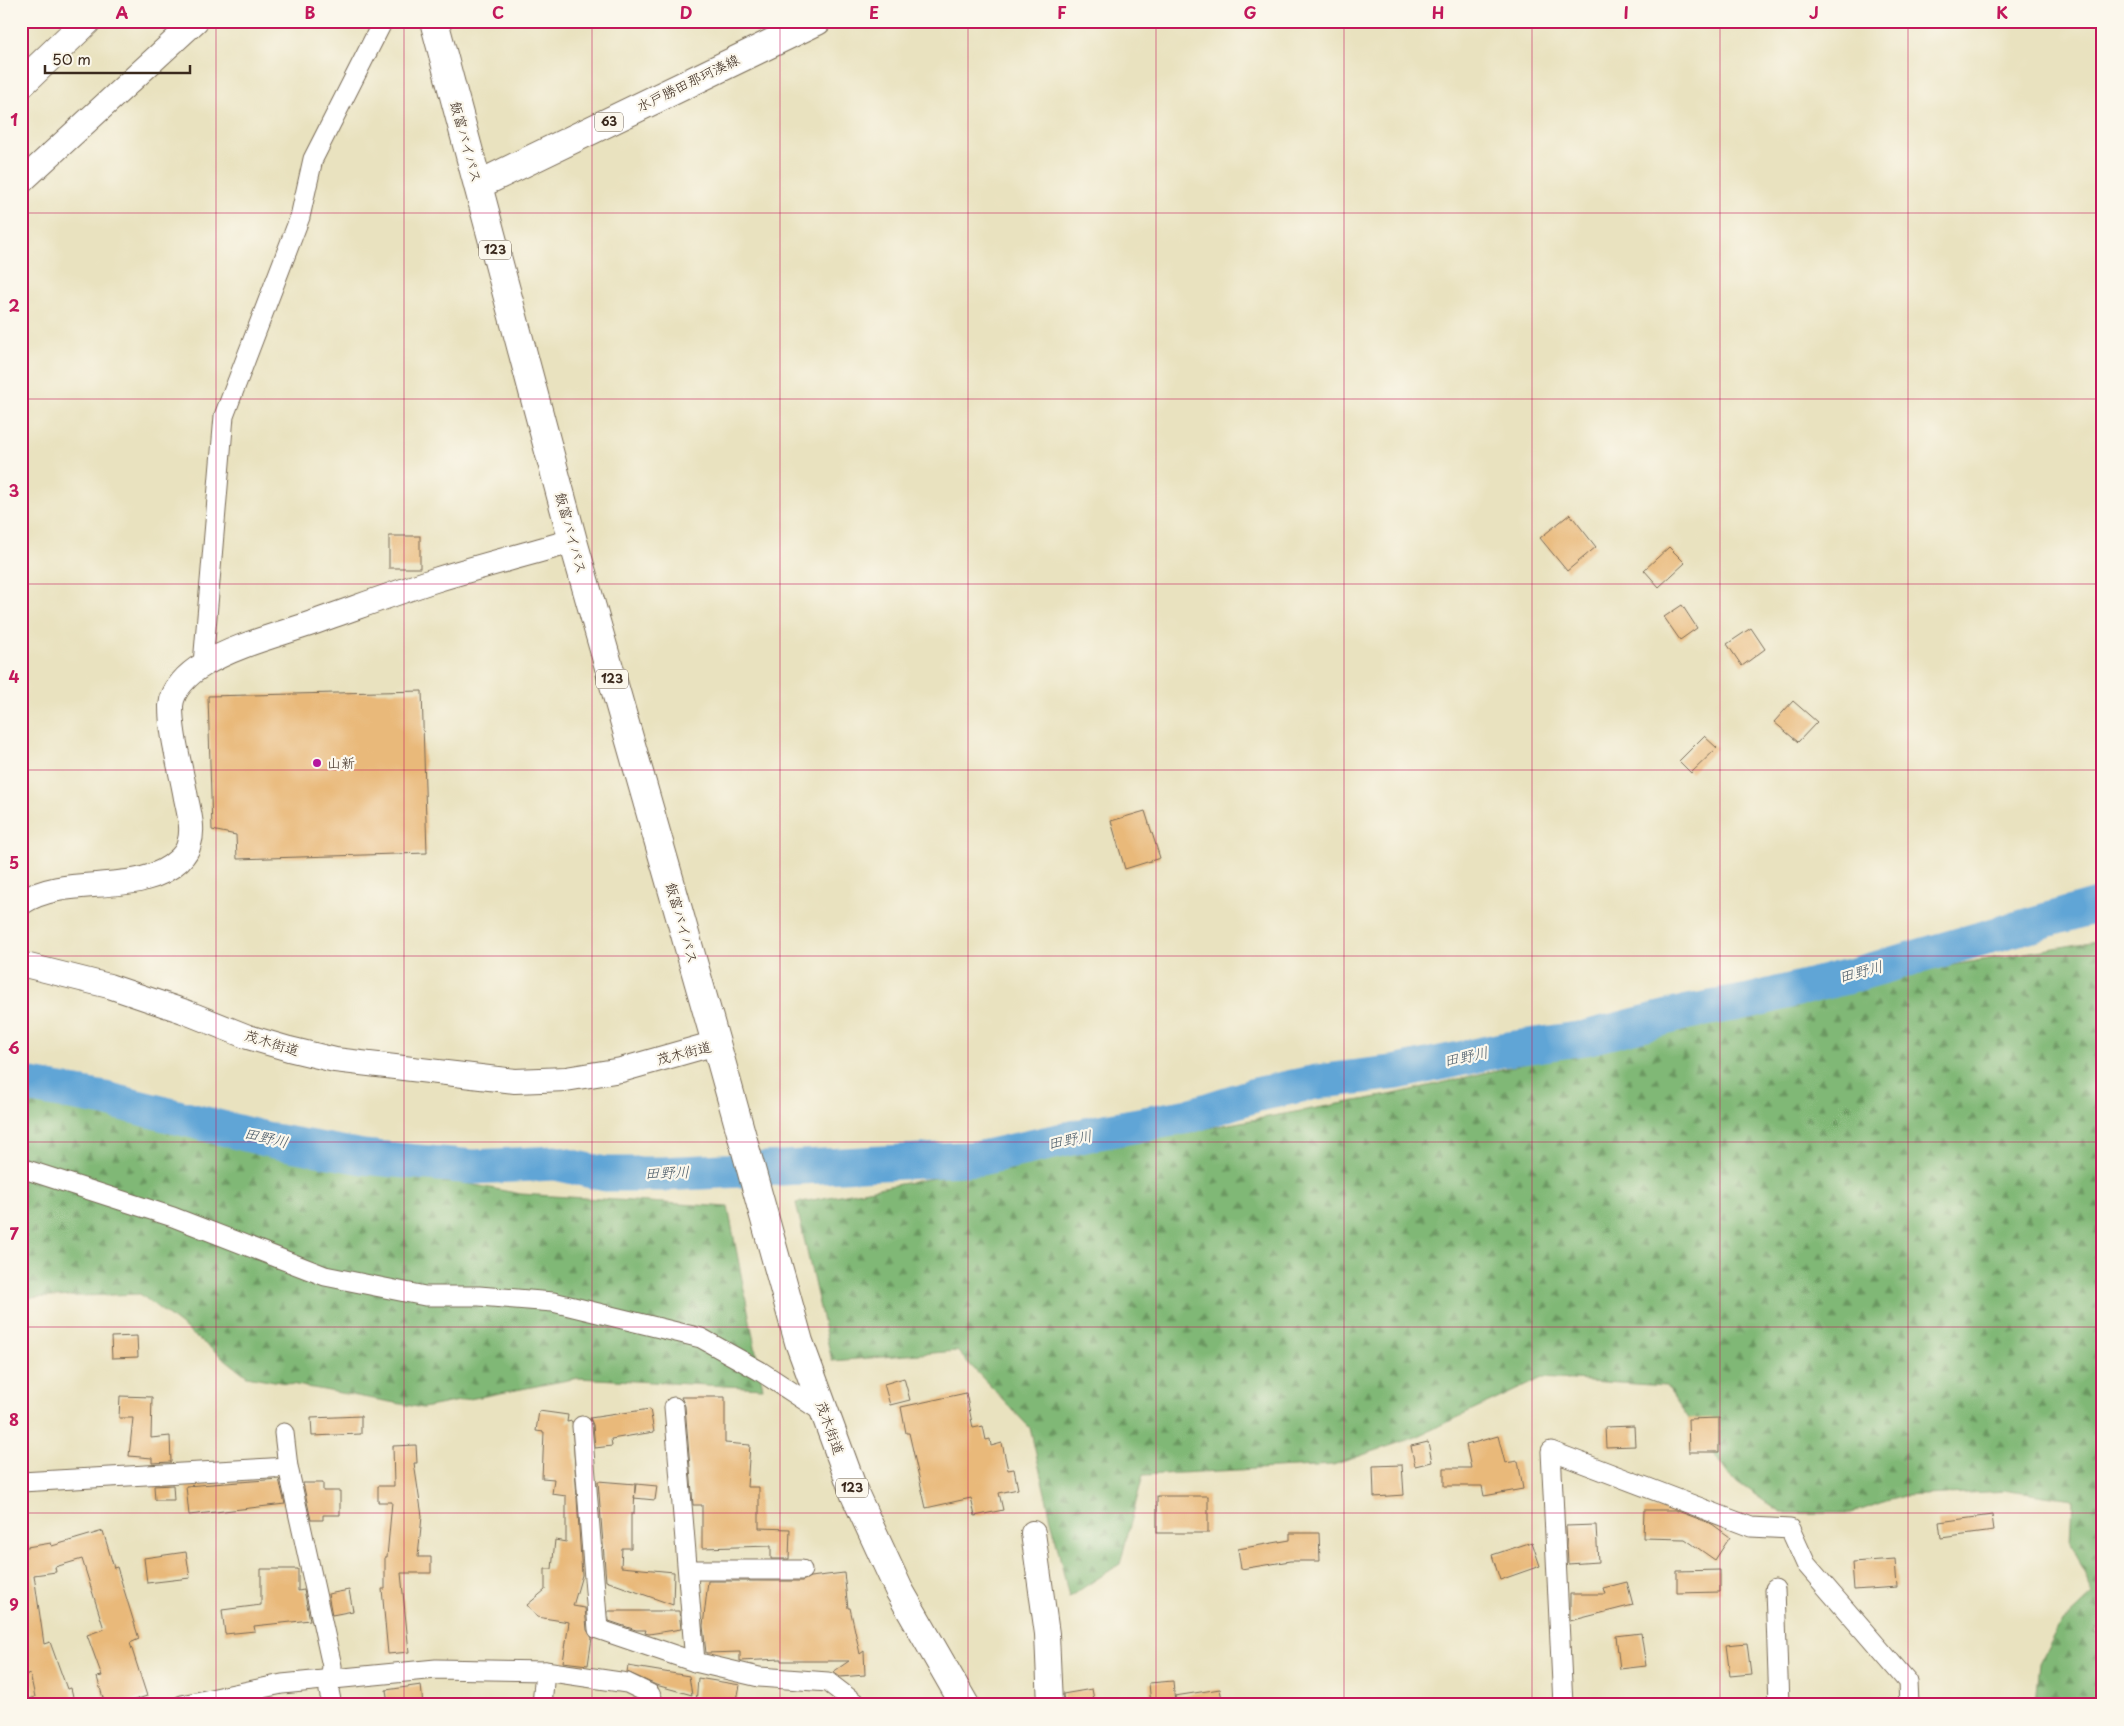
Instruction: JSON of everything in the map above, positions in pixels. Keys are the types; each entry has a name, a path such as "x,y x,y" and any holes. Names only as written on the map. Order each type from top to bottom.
{"main road":[{"path":"21,60 60,21"},
{"path":"21,84 88,21"},
{"name":"飯富バイパス","path":"434,21 573,541 716,1043"},
{"name":"水戸勝田那珂湊線","path":"478,185 816,21"},
{"name":"茂木街道","path":"716,1043 799,1342 824,1413 855,1495 899,1590 958,1703"}],"street":[{"path":"21,182 196,21"},
{"path":"203,664 224,416 300,217 312,159 383,21"},
{"path":"21,903 43,892 67,887 136,880 155,875 170,868 181,857 189,844 191,823 172,723 171,704 175,691 192,672 203,664 245,646 434,581 573,541"},
{"name":"茂木街道","path":"21,964 109,986 183,1011 248,1037 288,1049 335,1060 515,1081 566,1079 621,1070 716,1043"},
{"path":"21,1168 173,1217 324,1276 425,1296 479,1296 553,1302 701,1338 760,1371 824,1413"},
{"path":"674,1408 695,1662"},
{"path":"582,1426 598,1629 695,1662 758,1677 828,1682 858,1705"},
{"path":"284,1433 288,1467 332,1666 330,1691 332,1705"},
{"path":"1563,1705 1551,1451 1751,1527 1790,1529 1806,1564 1908,1682 1909,1705"},
{"path":"21,1482 288,1467"},
{"path":"1033,1533 1047,1634 1050,1705"},
{"path":"688,1570 802,1570"},
{"path":"1775,1589 1779,1705"},
{"path":"182,1705 282,1684 436,1669 545,1671 627,1683 650,1694 655,1705"},
{"path":"542,1705 545,1671"}],"green space":[{"path":"2103,940 2103,1631 2096,1627 2100,1691 2097,1705 2038,1705 2036,1702 2040,1663 2060,1625 2093,1594 2071,1541 2073,1500 2009,1491 1903,1496 1850,1513 1781,1513 1730,1477 1666,1386 1542,1378 1416,1437 1333,1465 1143,1475 1120,1564 1069,1597 1030,1428 957,1351 832,1361 796,1203 1394,1094 1940,967"},
{"path":"21,1101 93,1112 521,1194 728,1207 763,1388 578,1378 423,1408 247,1376 140,1294 21,1298"}],"building":[{"path":"1570,514 1596,547 1567,571 1540,538"},
{"path":"389,536 420,536 420,568 389,568"},
{"path":"1669,547 1685,563 1659,587 1644,570"},
{"path":"1682,605 1697,628 1680,640 1664,617"},
{"path":"1751,628 1765,649 1742,666 1727,644"},
{"name":"山新","path":"422,691 427,853 237,859 236,835 212,830 208,696"},
{"path":"1793,701 1817,722 1798,742 1774,722"},
{"path":"1704,736 1717,748 1691,773 1679,761"},
{"path":"1145,811 1160,858 1125,869 1111,821"},
{"path":"137,1336 138,1357 112,1358 111,1337"},
{"path":"904,1378 910,1400 890,1405 884,1384"},
{"path":"966,1393 973,1428 983,1426 986,1440 990,1439 991,1446 1002,1443 1008,1470 1014,1469 1018,1489 999,1493 1003,1510 975,1516 971,1498 926,1508 909,1433 906,1433 901,1407"},
{"path":"120,1396 152,1397 151,1438 170,1436 171,1462 152,1463 152,1458 129,1456 133,1418 119,1418"},
{"path":"681,1397 725,1397 725,1443 750,1445 747,1487 759,1487 759,1528 790,1529 789,1559 771,1559 771,1546 702,1548 702,1505 693,1505 685,1406"},
{"path":"650,1409 654,1432 611,1439 612,1446 595,1448 593,1425 590,1418"},
{"path":"539,1411 568,1415 567,1422 572,1421 582,1575 573,1606 585,1608 587,1630 592,1638 588,1665 563,1662 569,1622 537,1617 527,1605 545,1590 545,1569 552,1569 555,1540 566,1542 566,1496 552,1494 554,1479 542,1478 544,1432 536,1431"},
{"path":"361,1416 361,1434 312,1436 311,1418"},
{"path":"1719,1418 1719,1452 1689,1452 1688,1419"},
{"path":"1634,1426 1635,1446 1606,1447 1605,1427"},
{"path":"1498,1436 1505,1463 1518,1461 1523,1489 1484,1496 1482,1486 1444,1486 1444,1468 1471,1468 1466,1445"},
{"path":"1428,1442 1432,1462 1415,1466 1411,1446"},
{"path":"416,1445 417,1463 414,1463 422,1516 418,1557 431,1557 431,1573 401,1573 409,1652 388,1654 382,1589 385,1589 385,1557 387,1557 392,1502 378,1502 378,1486 394,1486 393,1446"},
{"path":"1402,1465 1404,1495 1374,1497 1373,1466"},
{"path":"279,1479 285,1504 189,1515 186,1486"},
{"path":"598,1481 635,1484 634,1514 631,1514 631,1548 622,1548 621,1567 674,1572 673,1605 606,1581"},
{"path":"303,1483 323,1483 323,1491 340,1491 340,1515 323,1515 323,1520 311,1520"},
{"path":"636,1484 657,1486 655,1500 634,1498"},
{"path":"173,1485 174,1500 155,1500 154,1486"},
{"path":"1157,1496 1208,1496 1208,1533 1157,1533"},
{"path":"1644,1510 1675,1510 1712,1524 1730,1537 1715,1560 1685,1539 1643,1538"},
{"path":"1992,1515 1994,1531 1941,1538 1939,1522"},
{"path":"1596,1525 1598,1562 1568,1564 1566,1526"},
{"path":"103,1531 114,1568 117,1567 139,1639 130,1643 147,1696 119,1705 105,1705 97,1677 102,1676 87,1635 104,1629 82,1559 55,1567 56,1572 34,1575 44,1644 50,1642 67,1689 71,1688 75,1705 28,1705 27,1699 35,1697 30,1674 21,1677 21,1548 51,1543 52,1546"},
{"path":"1290,1533 1319,1533 1320,1561 1290,1561 1241,1569 1238,1549 1290,1540"},
{"path":"1532,1542 1540,1566 1500,1580 1492,1555"},
{"path":"186,1552 190,1578 147,1583 144,1558"},
{"path":"1895,1559 1897,1587 1854,1590 1852,1562"},
{"path":"261,1569 298,1569 298,1591 304,1590 310,1620 254,1626 255,1631 225,1634 222,1610 261,1605"},
{"path":"1720,1570 1720,1592 1677,1593 1677,1571"},
{"path":"844,1573 848,1608 850,1608 860,1654 864,1651 865,1675 840,1677 833,1672 849,1661 781,1661 781,1659 740,1661 740,1652 706,1653 703,1626 708,1581 802,1581 810,1577"},
{"path":"1627,1582 1633,1605 1570,1621 1570,1594 1605,1594 1603,1588"},
{"path":"349,1590 353,1611 332,1615 328,1594"},
{"path":"608,1611 679,1611 681,1629 649,1634 645,1633 646,1630 636,1630 609,1621"},
{"path":"1641,1633 1646,1666 1620,1669 1616,1636"},
{"path":"1747,1643 1751,1674 1730,1676 1726,1645"},
{"path":"628,1666 689,1676 692,1695 656,1685 627,1672"},
{"path":"698,1678 740,1685 736,1705 696,1705"},
{"path":"1173,1681 1175,1705 1151,1705 1149,1683"},
{"path":"421,1685 423,1705 388,1705 386,1690"},
{"path":"1092,1689 1095,1705 1064,1705 1063,1694"},
{"path":"1220,1689 1223,1705 1176,1705 1175,1696"}],"waterway":[{"name":"田野川","path":"21,1084 105,1099 274,1141 363,1157 473,1167 555,1163 605,1174 661,1174 981,1158 1099,1132 1189,1116 1255,1095 1316,1082 1398,1072 1501,1050 1585,1038 1688,1012 1749,1001 1850,976 2103,904"}],"place":[{"name":"山新","path":"317,763"}]}
